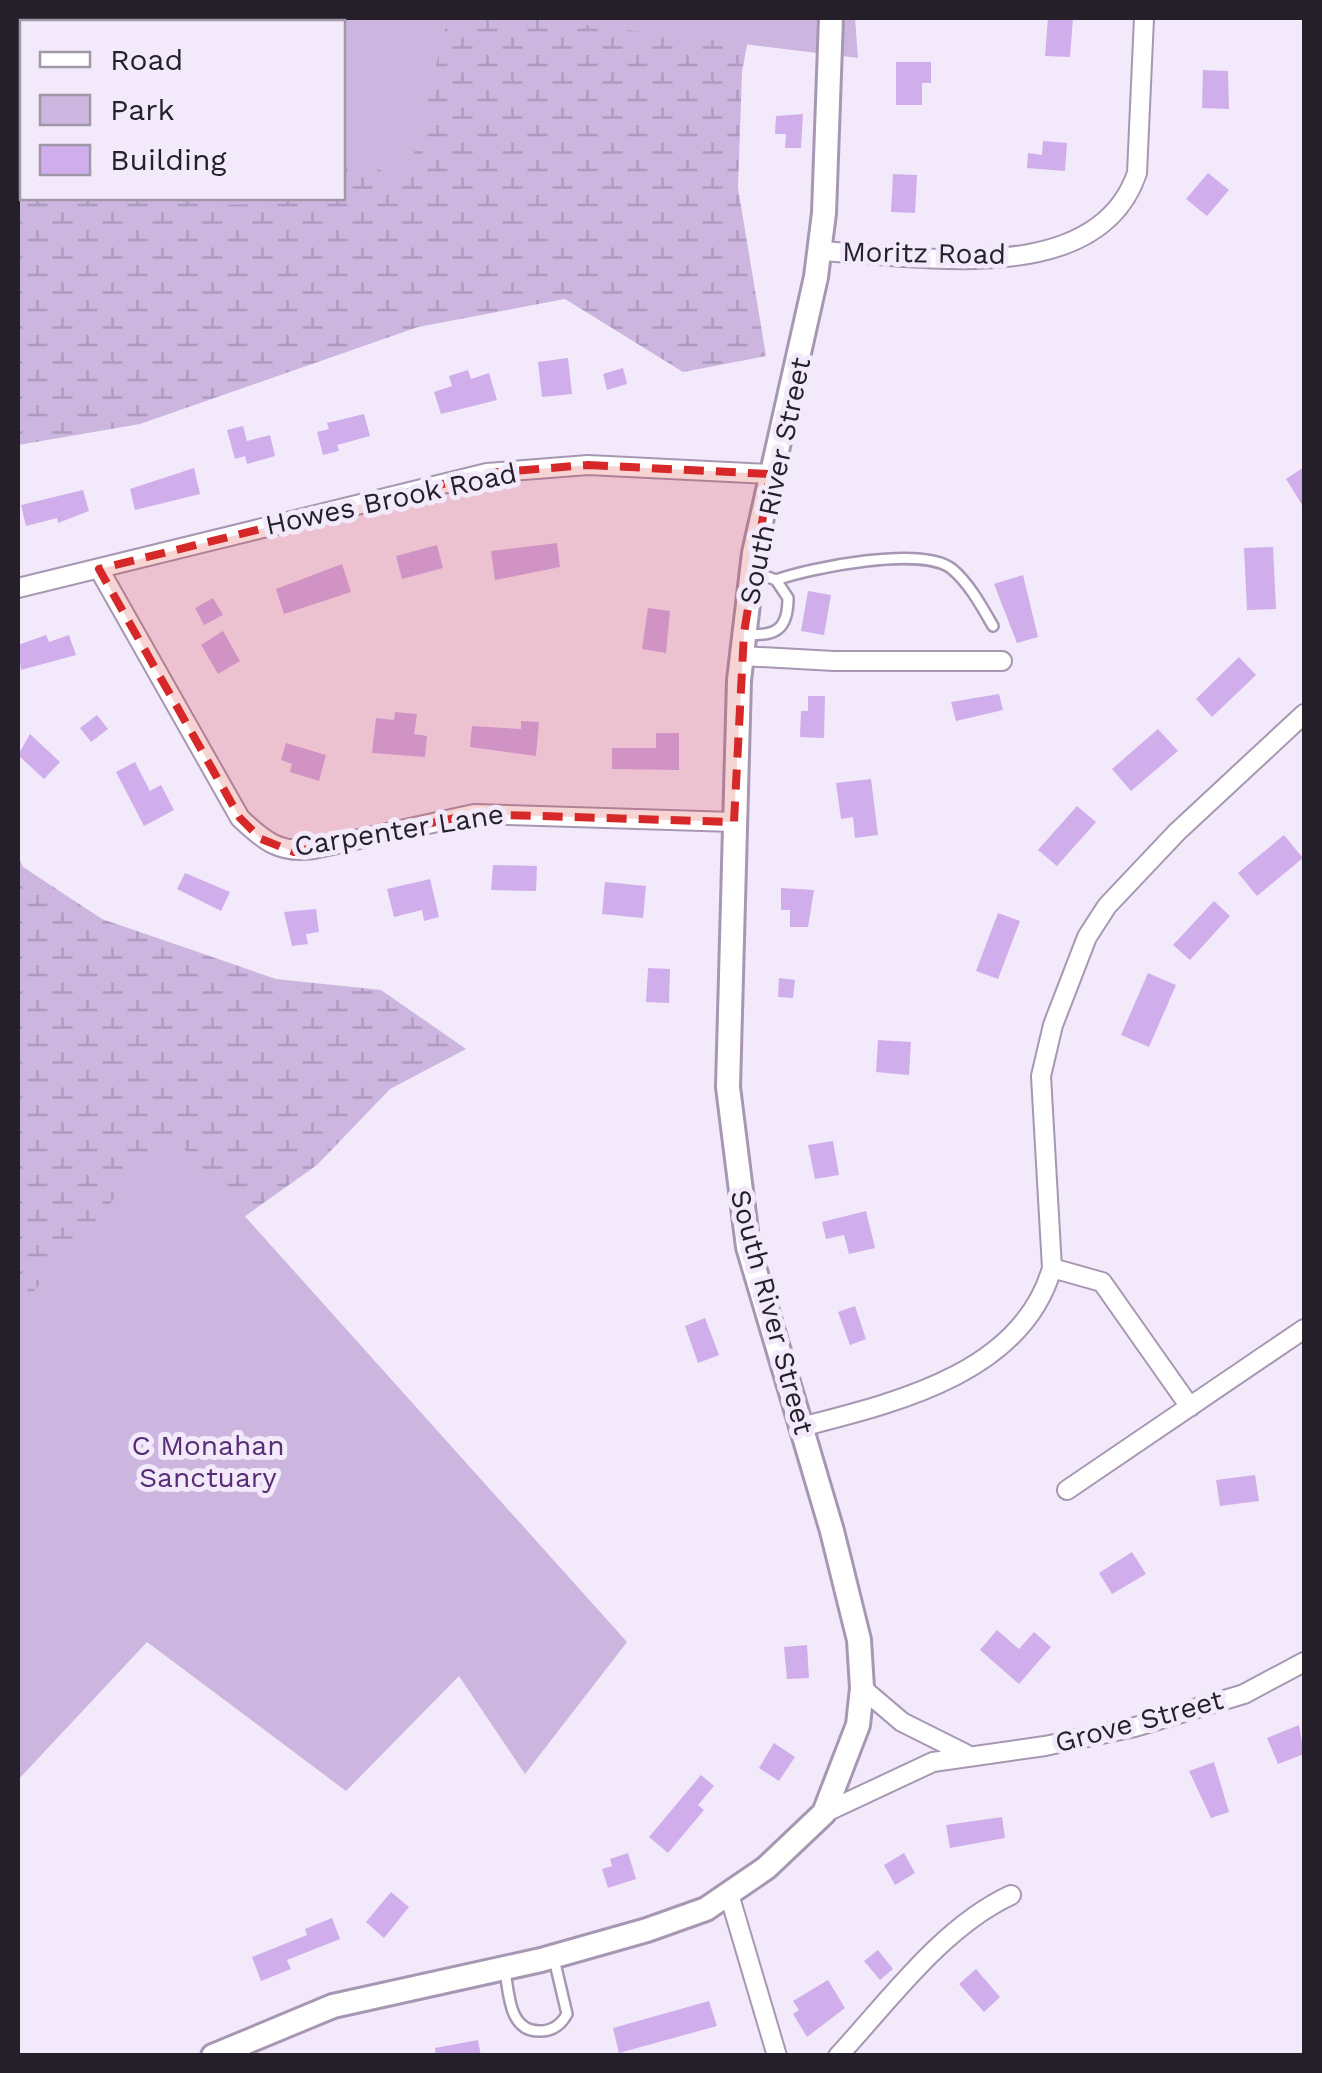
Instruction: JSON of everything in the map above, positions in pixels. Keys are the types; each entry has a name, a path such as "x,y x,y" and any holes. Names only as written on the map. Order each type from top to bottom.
{"street":[{"name":"South River Street","path":"212,2056 334,2006 554,1956 663,1925 729,1894 795,1844 824,1813 858,1725 862,1688 859,1640 846,1581 748,1247 732,1134 728,1049 743,644 770,474 806,337 819,251 830,18"},
{"name":"Moritz Road","path":"819,251 1005,257 1061,246 1105,226 1129,196 1138,173 1144,18"},
{"name":"Howes Brook Road","path":"18,588 487,474 588,465 770,474"},
{"name":"Carpenter Lane","path":"99,569 240,818 277,848 294,852 314,849 474,814 734,822"},
{"path":"743,644 834,661 1002,661"},
{"path":"800,1427 908,1397 955,1376 1022,1324 1047,1292 1052,1268 1041,1076 1053,1025 1087,938 1107,906 1178,832 1304,714"},
{"path":"1052,1268 1102,1282 1190,1407"},
{"path":"1068,1490 1304,1329"},
{"name":"Grove Street","path":"824,1813 907,1772 966,1754 1044,1746 1162,1720 1244,1694 1304,1662"},
{"path":"862,1688 902,1722 966,1754"},
{"path":"729,1894 778,2056"},
{"path":"838,2056 934,1953 989,1905 1011,1894"}],"lane":[{"path":"776,580 808,568 917,558 942,563 954,570 994,626"},
{"path":"743,644 778,633 784,623 788,598 776,580 752,570"},
{"path":"504,1967 515,2017 535,2032 551,2030 568,2014 554,1956"}],"highlighted area":[{"path":"588,465 770,474 744,633 734,822 474,814 294,852 261,839 240,818 99,569 487,473"}],"green space":[{"path":"18,18 752,18 742,72 738,188 766,356 683,372 565,299 418,327 140,424 18,445"},
{"path":"18,18 448,18 407,181 357,161 345,169 345,20 20,20 20,200 24,200 18,202"},
{"path":"528,18 855,18 858,58"},
{"path":"218,200 290,200 284,203 222,205"},
{"path":"18,855 23,867 102,919 276,979 381,990 466,1049 390,1089 317,1165 220,1234 18,1315"},
{"name":"C Monahan Sanctuary","path":"171,1134 627,1642 525,1774 459,1676 346,1791 147,1642 18,1780 18,1309"}],"building":[{"path":"1048,18 1073,18 1070,57 1045,56"},
{"path":"896,62 931,62 931,83 922,83 922,105 896,105"},
{"path":"1203,70 1228,71 1229,109 1202,108"},
{"path":"803,114 801,148 785,148 786,134 775,134 776,116"},
{"path":"1043,141 1067,143 1065,171 1027,168 1028,153 1042,155"},
{"path":"1208,173 1229,190 1207,216 1186,199"},
{"path":"893,174 917,175 915,213 891,212"},
{"path":"568,358 572,394 542,397 538,362"},
{"path":"623,368 627,384 607,390 603,374"},
{"path":"468,370 471,379 489,373 497,400 441,414 434,392 452,386 449,376"},
{"path":"364,414 370,436 337,445 339,451 323,455 317,432 329,429 327,423"},
{"path":"243,426 247,441 270,435 275,456 247,464 245,456 235,459 227,430"},
{"path":"1304,467 1304,508 1286,479"},
{"path":"194,468 200,494 135,510 130,489"},
{"path":"83,490 89,511 58,523 57,518 26,526 21,505"},
{"path":"557,543 560,567 495,580 491,551"},
{"path":"437,545 443,568 402,579 396,556"},
{"path":"1273,547 1276,609 1247,610 1244,548"},
{"path":"342,564 351,592 284,614 276,589"},
{"path":"1023,575 1038,637 1017,643 994,584"},
{"path":"808,591 831,595 824,635 801,631"},
{"path":"213,598 223,615 204,625 195,608"},
{"path":"648,608 670,611 666,653 642,649"},
{"path":"223,631 240,661 218,674 201,645"},
{"path":"46,635 49,642 69,635 76,655 21,670 18,645"},
{"path":"1239,657 1256,675 1212,717 1196,699"},
{"path":"999,694 1003,710 956,721 951,702"},
{"path":"808,696 825,696 824,738 800,737 801,711 808,711"},
{"path":"395,712 417,714 414,734 427,736 425,757 372,753 376,718 394,720"},
{"path":"97,715 108,729 91,742 80,728"},
{"path":"521,721 539,722 536,756 470,747 472,726 521,729"},
{"path":"1158,729 1178,751 1131,791 1112,769"},
{"path":"656,733 679,733 679,770 612,769 612,748 656,748"},
{"path":"30,734 60,762 44,779 18,755"},
{"path":"286,743 326,755 319,781 290,772 292,764 281,760"},
{"path":"135,762 150,791 161,785 174,810 144,826 116,772"},
{"path":"871,779 878,835 855,838 853,817 841,819 836,783"},
{"path":"1077,806 1096,822 1057,866 1038,850"},
{"path":"1284,835 1303,858 1257,896 1238,873"},
{"path":"493,865 537,866 536,891 491,890"},
{"path":"185,873 230,892 221,911 177,889"},
{"path":"430,879 439,917 424,921 422,910 394,917 387,889"},
{"path":"605,882 646,886 643,918 602,914"},
{"path":"781,888 814,890 808,927 790,927 790,910 781,910"},
{"path":"1214,901 1230,916 1190,960 1173,945"},
{"path":"316,909 319,932 306,934 308,944 292,946 284,912"},
{"path":"998,913 1020,921 998,979 976,971"},
{"path":"648,968 670,969 669,1003 646,1002"},
{"path":"1148,973 1176,985 1149,1047 1121,1035"},
{"path":"779,978 795,980 793,998 778,997"},
{"path":"878,1040 911,1042 909,1075 876,1072"},
{"path":"833,1141 839,1175 815,1179 808,1145"},
{"path":"866,1211 875,1248 849,1254 844,1235 826,1239 822,1222"},
{"path":"855,1306 866,1339 850,1345 838,1312"},
{"path":"705,1318 719,1355 698,1363 685,1326"},
{"path":"1255,1475 1259,1501 1220,1506 1216,1480"},
{"path":"1132,1552 1146,1574 1112,1594 1099,1573"},
{"path":"997,1630 1019,1649 1034,1632 1051,1647 1019,1684 980,1650"},
{"path":"807,1645 809,1678 787,1679 784,1647"},
{"path":"1299,1725 1304,1754 1278,1764 1267,1738"},
{"path":"774,1743 795,1757 779,1781 759,1768"},
{"path":"1214,1762 1229,1812 1211,1818 1189,1771"},
{"path":"701,1775 714,1786 698,1805 704,1810 668,1853 649,1837"},
{"path":"1002,1817 1005,1838 950,1848 946,1825"},
{"path":"628,1853 636,1879 608,1888 602,1869 612,1866 610,1859"},
{"path":"904,1853 915,1873 895,1885 884,1865"},
{"path":"391,1892 409,1907 384,1938 366,1922"},
{"path":"332,1918 340,1939 287,1960 291,1969 261,1981 252,1957 307,1935 305,1929"},
{"path":"878,1950 893,1969 880,1980 864,1961"},
{"path":"976,1969 1000,1997 984,2012 959,1984"},
{"path":"828,1980 845,2008 807,2037 793,2014 799,2010 793,2001"},
{"path":"709,2001 717,2026 619,2053 613,2028"},
{"path":"478,2040 481,2056 436,2056 435,2048"}]}
